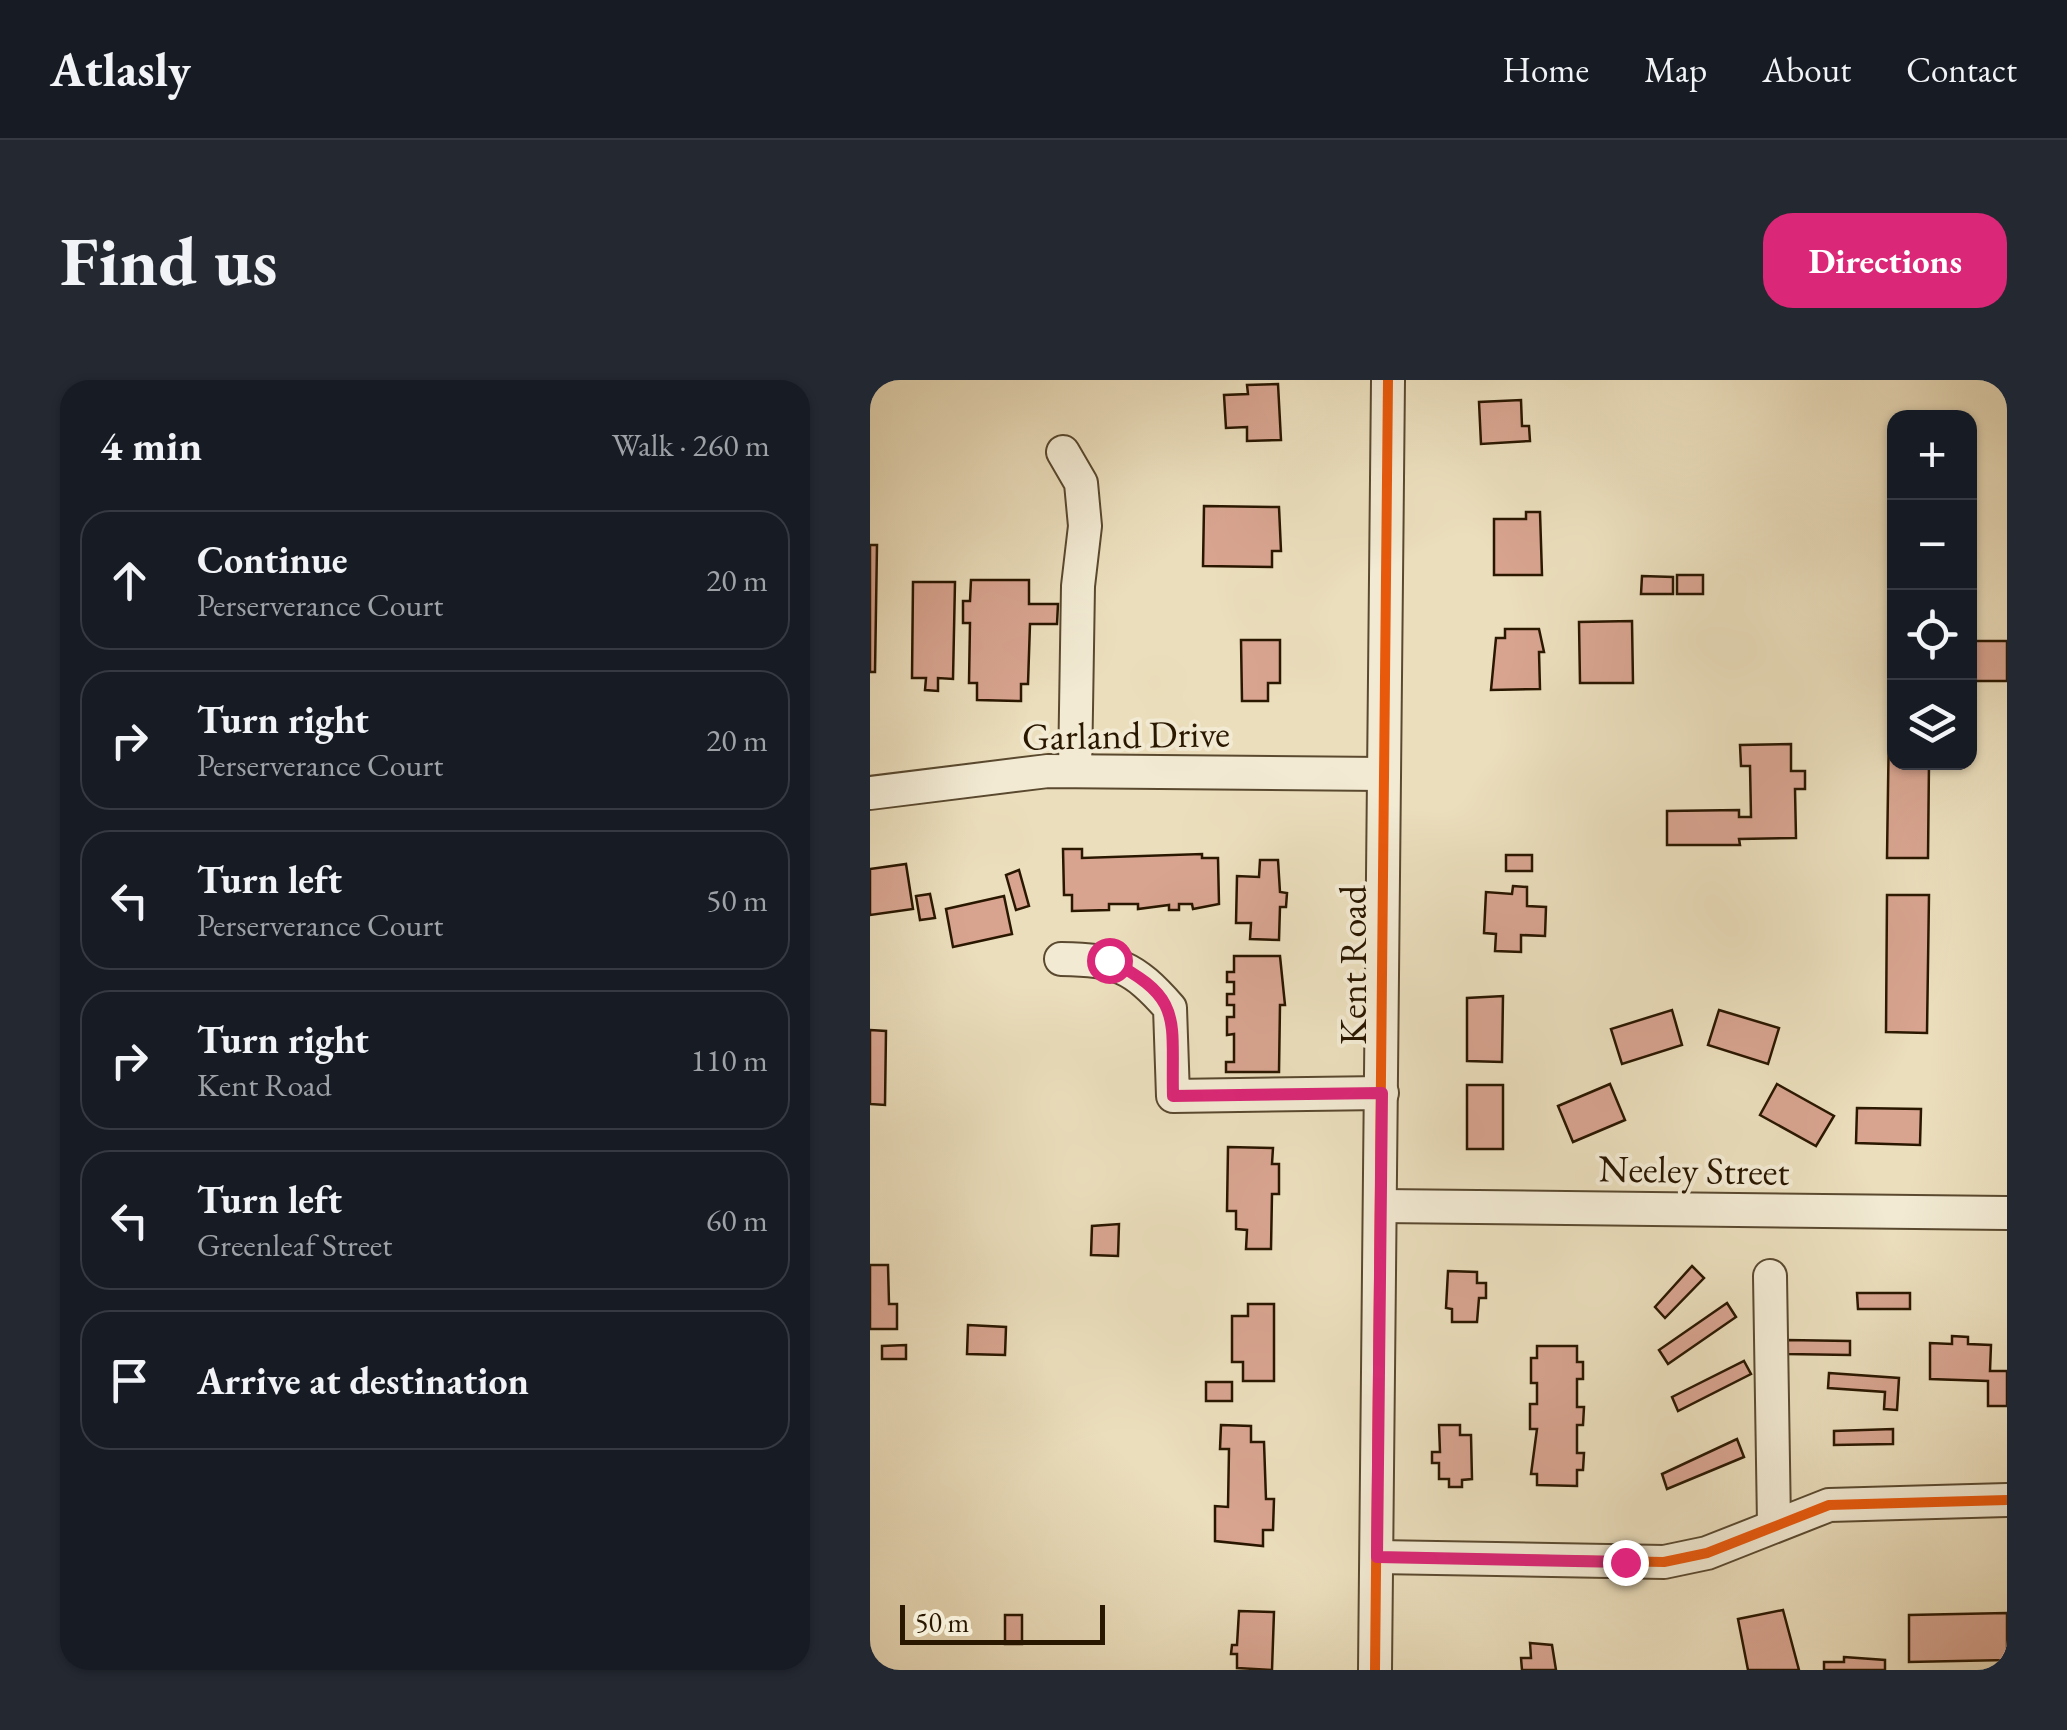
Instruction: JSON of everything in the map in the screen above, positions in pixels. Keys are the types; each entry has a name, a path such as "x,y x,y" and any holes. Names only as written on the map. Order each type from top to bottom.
{"street":[{"name":"Kent Road","path":"1374,1670 1388,380"},
{"path":"1062,452 1081,483 1086,526 1078,586 1075,770"},
{"name":"Garland Drive","path":"870,793 1075,770 1384,774"},
{"path":"1062,959 1109,960 1143,978 1170,1008 1173,1096 1382,1093"},
{"name":"Neeley Street","path":"1381,1206 2007,1213"},
{"path":"1770,1276 1774,1524"},
{"path":"1377,1557 1664,1562 1720,1548 1829,1505 2007,1500"}],"building":[{"path":"1278,384 1281,440 1247,441 1247,427 1226,428 1224,395 1248,394 1247,385"},
{"path":"1521,400 1522,426 1529,426 1530,441 1481,444 1479,402"},
{"path":"1204,506 1279,507 1281,551 1272,551 1272,567 1203,566"},
{"path":"1526,512 1540,512 1542,575 1494,575 1494,519 1526,519"},
{"path":"870,545 877,545 875,672 870,672"},
{"path":"1677,575 1703,575 1703,594 1677,594"},
{"path":"1642,576 1673,577 1673,594 1641,594"},
{"path":"971,580 1029,580 1029,604 1058,604 1057,624 1030,624 1028,684 1021,684 1021,701 977,700 977,683 969,683 970,623 963,623 963,601 970,601"},
{"path":"913,582 955,582 953,679 938,678 938,691 925,690 926,678 912,678"},
{"path":"1632,621 1633,683 1580,683 1579,622"},
{"path":"1505,629 1539,629 1544,652 1539,652 1540,689 1491,690 1496,638 1505,638"},
{"path":"1241,640 1280,640 1280,683 1268,683 1268,701 1242,701"},
{"path":"1977,641 2007,641 2007,681 1977,681"},
{"path":"1791,744 1791,771 1805,771 1805,789 1795,789 1796,838 1739,839 1740,845 1667,845 1667,811 1739,810 1739,817 1751,817 1750,766 1741,766 1740,745"},
{"path":"1888,770 1929,770 1928,858 1887,858"},
{"path":"1063,849 1082,849 1082,858 1202,854 1202,858 1218,858 1219,904 1193,909 1192,904 1179,904 1179,910 1169,910 1169,905 1138,909 1138,904 1109,904 1109,910 1072,911 1072,895 1064,895"},
{"path":"1506,855 1532,855 1532,871 1506,871"},
{"path":"1260,860 1278,860 1280,892 1287,893 1286,907 1280,907 1279,940 1250,939 1251,923 1236,923 1237,876 1259,877"},
{"path":"906,864 913,909 870,915 870,869"},
{"path":"1019,870 1029,906 1016,910 1006,875"},
{"path":"1513,886 1527,887 1527,906 1546,907 1545,936 1521,935 1521,952 1495,951 1496,934 1484,933 1486,892 1512,894"},
{"path":"930,894 935,918 920,920 916,896"},
{"path":"1887,895 1929,895 1927,1033 1886,1032"},
{"path":"1004,896 1012,934 953,947 946,909"},
{"path":"1234,956 1280,956 1285,1005 1280,1005 1279,1072 1226,1072 1226,1062 1234,1062 1234,1034 1227,1035 1227,1017 1234,1017 1234,1005 1227,1005 1227,994 1234,994 1234,982 1227,982 1227,972 1234,972"},
{"path":"1503,996 1502,1062 1467,1061 1467,998"},
{"path":"1672,1010 1682,1045 1622,1064 1611,1029"},
{"path":"1719,1010 1779,1028 1768,1064 1708,1045"},
{"path":"870,1030 886,1031 885,1105 870,1104"},
{"path":"1610,1084 1625,1120 1573,1142 1558,1106"},
{"path":"1777,1084 1834,1116 1816,1146 1760,1115"},
{"path":"1467,1085 1503,1085 1503,1149 1467,1149"},
{"path":"1857,1108 1921,1109 1920,1145 1856,1143"},
{"path":"1228,1147 1273,1148 1272,1164 1279,1164 1279,1194 1272,1194 1271,1249 1246,1249 1247,1230 1236,1229 1236,1211 1227,1211"},
{"path":"1119,1224 1118,1256 1091,1255 1092,1226"},
{"path":"870,1265 888,1265 889,1304 897,1304 897,1329 870,1329"},
{"path":"1692,1266 1704,1278 1665,1318 1655,1307"},
{"path":"1448,1271 1477,1272 1477,1283 1486,1283 1486,1298 1479,1298 1477,1322 1452,1322 1452,1309 1446,1308"},
{"path":"1857,1293 1910,1293 1910,1309 1858,1309"},
{"path":"1727,1303 1736,1317 1668,1364 1659,1350"},
{"path":"1248,1304 1274,1304 1274,1381 1243,1381 1243,1362 1232,1362 1232,1316 1248,1316"},
{"path":"968,1325 1006,1327 1005,1355 967,1354"},
{"path":"1952,1336 1968,1337 1968,1344 1991,1345 1990,1371 2007,1371 2007,1406 1988,1406 1988,1381 1930,1379 1930,1343 1952,1344"},
{"path":"1786,1340 1850,1341 1850,1355 1786,1354"},
{"path":"906,1345 906,1359 882,1359 882,1346"},
{"path":"1537,1346 1577,1346 1577,1362 1583,1362 1583,1379 1577,1379 1577,1407 1584,1407 1583,1425 1577,1425 1577,1453 1584,1453 1583,1470 1577,1470 1577,1486 1537,1485 1537,1474 1531,1474 1537,1429 1530,1429 1530,1404 1537,1404 1537,1383 1531,1383 1531,1358 1537,1358"},
{"path":"1744,1361 1751,1374 1678,1411 1672,1397"},
{"path":"1829,1373 1899,1378 1897,1410 1884,1409 1885,1392 1828,1388"},
{"path":"1206,1382 1232,1382 1232,1401 1206,1401"},
{"path":"1221,1425 1251,1426 1251,1442 1264,1442 1266,1499 1274,1499 1273,1530 1263,1530 1263,1546 1215,1541 1215,1506 1228,1507 1229,1449 1220,1449"},
{"path":"1439,1425 1460,1425 1460,1435 1471,1435 1472,1479 1462,1480 1462,1487 1449,1487 1449,1479 1439,1479 1439,1463 1432,1463 1432,1452 1440,1452"},
{"path":"1893,1429 1893,1444 1834,1445 1834,1431"},
{"path":"1737,1439 1744,1457 1667,1489 1662,1474"},
{"path":"1783,1610 1799,1670 1748,1670 1738,1619"},
{"path":"1239,1611 1274,1612 1272,1670 1237,1668 1237,1654 1231,1654 1232,1645 1237,1645"},
{"path":"2007,1613 2007,1660 1909,1662 1909,1615"},
{"path":"1005,1615 1022,1615 1022,1644 1005,1644"},
{"path":"1530,1643 1552,1645 1556,1670 1522,1670 1521,1658 1531,1658"},
{"path":"1844,1657 1885,1660 1885,1670 1824,1670 1824,1662 1844,1662"}],"cycle path":[{"path":"1375,1670 1388,380"},
{"path":"1377,1557 1664,1562 1707,1553 1829,1505 2007,1500"}],"route":[{"path":"1109,960 1143,978 1170,1008 1173,1096 1382,1093 1377,1557 1625,1562"}]}
